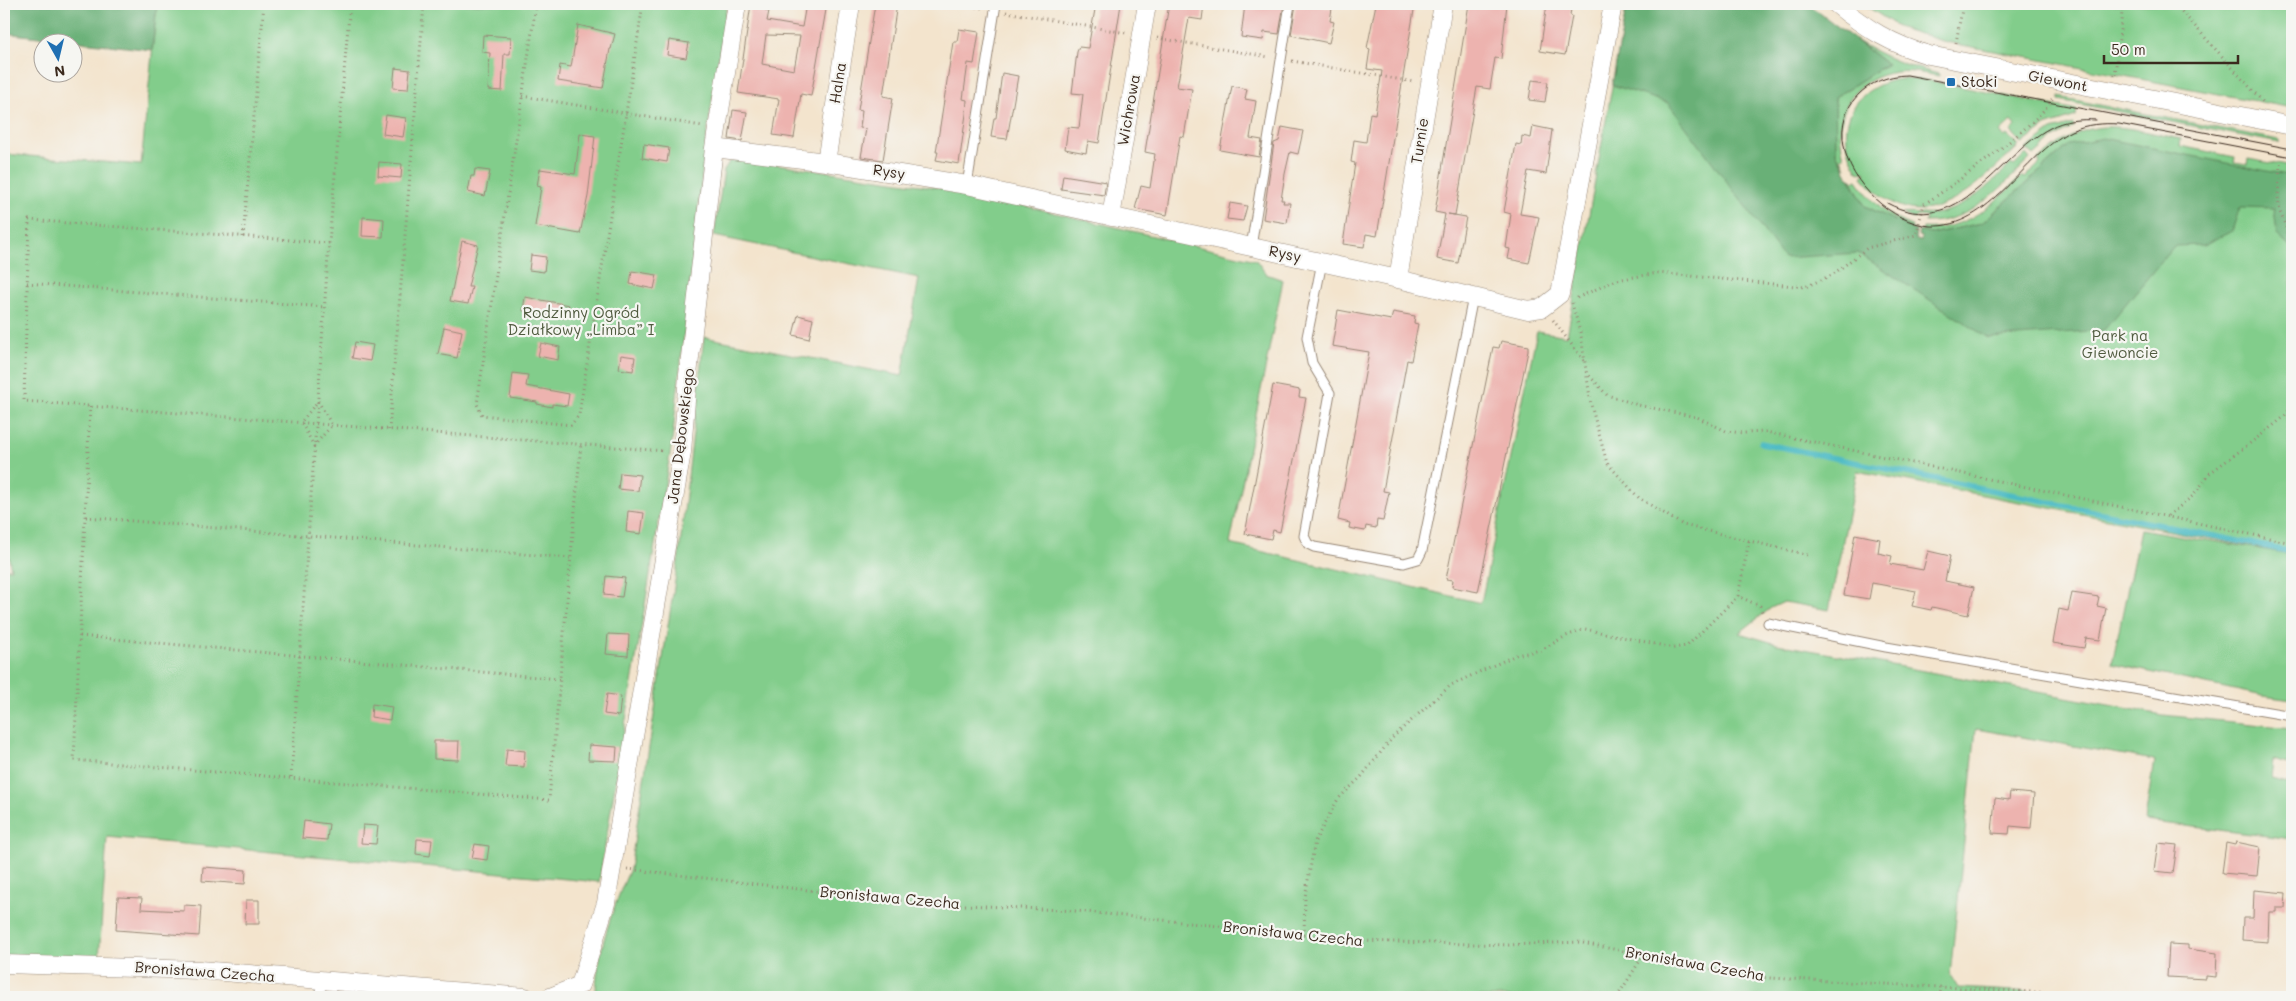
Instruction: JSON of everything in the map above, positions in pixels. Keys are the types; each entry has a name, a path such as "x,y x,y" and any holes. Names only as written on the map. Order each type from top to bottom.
{"street":[{"name":"Jana Dębowskiego","path":"612,867 682,452 688,375 714,148 737,4"},
{"name":"Halna","path":"826,162 851,4"},
{"name":"Wichrowa","path":"1110,217 1147,4"},
{"name":"Turnie","path":"1398,279 1443,4"},
{"path":"1542,308 1566,298 1614,4"},
{"name":"Giewont","path":"1836,4 1868,29 1894,44 1953,60 2290,126"},
{"name":"Rysy","path":"714,148 826,162 967,185 1322,262 1528,310 1542,308"},
{"path":"550,997 580,984 606,903 612,867"},
{"name":"Bronisława Czecha","path":"4,964 200,970 321,989 525,997"}],"lane":[{"path":"1250,247 1290,4"},
{"path":"967,185 995,7"},
{"path":"1322,262 1307,337 1312,363 1330,393 1304,536 1308,544 1314,547 1404,563 1418,559 1422,551 1473,297"},
{"path":"1768,624 1906,650 2292,716"}],"path":[{"path":"243,236 264,4"},
{"path":"291,777 301,658 324,307 350,4"},
{"path":"389,430 424,4"},
{"path":"536,4 478,404 482,415 571,425 580,415 643,4"},
{"path":"956,4 995,7 1141,36 1430,84"},
{"path":"1953,60 1963,4"},
{"path":"2113,91 2123,4"},
{"path":"2175,4 2268,107 2290,126"},
{"path":"1808,556 1683,525 1639,498 1632,491 1607,463 1591,405 1581,335 1575,309 1566,298 1585,293 1616,280 1658,273 1806,288 1832,275 1867,248 1916,235 1924,204 1945,192 2049,106 2052,102 2056,80"},
{"path":"522,96 717,128"},
{"path":"2280,162 2278,197 2280,212 2292,242"},
{"path":"329,243 29,220 24,401 682,452"},
{"path":"27,283 324,307"},
{"path":"1542,308 1585,362"},
{"path":"1586,372 1607,395 1638,405 1697,417 1726,431 1743,433 1766,432 2292,543"},
{"path":"318,401 332,425"},
{"path":"301,422 318,401"},
{"path":"90,406 74,760 549,800 581,444"},
{"path":"2168,516 2194,494 2210,473 2284,417 2292,406"},
{"path":"301,422 314,446"},
{"path":"314,446 332,425"},
{"path":"86,517 570,558"},
{"path":"1304,935 1305,897 1315,842 1338,799 1361,777 1394,736 1451,685 1516,655 1541,650 1566,636 1586,629 1674,648 1688,646 1738,596 1749,541"},
{"path":"1738,596 1760,606 1768,624"},
{"path":"80,636 301,658 560,679"},
{"name":"Bronisława Czecha","path":"612,867 910,902 1077,911 1360,941 1509,945 1578,942 1754,977 2128,997"},
{"path":"1617,997 1643,956"},
{"path":"1938,997 1942,987"}],"green space":[{"path":"4,4 157,4 152,50 82,42 82,32 32,32 32,36 4,33"},
{"name":"Rodzinny Ogród Działkowy „Limba” I","path":"157,4 727,4 705,148 672,442 599,882 107,837 99,959 4,956 4,569 11,569 4,534 4,154 141,165"},
{"name":"Park na Giewoncie","path":"1627,4 1799,121 1878,234 1942,275 2069,145 1982,223 1931,234 1922,232 1923,228 1939,228 1953,225 1978,214 1990,206 2022,176 2025,178 2040,163 2038,160 2057,145 2074,135 2090,129 2105,127 2139,130 2181,139 2180,146 2235,157 2234,162 2247,164 2248,159 2292,167 2292,700 2263,696 2112,664 2140,529 2290,554 1857,471 1829,610 1784,602 1771,608 1739,633 1777,644 2163,715 2292,728 2292,765 2273,760 2271,779 2292,784 2292,839 2145,821 2154,760 1976,729 1950,975 1958,988 2128,997 596,997 598,965 606,932 630,869 679,555 704,337 902,376 919,278 714,236 724,170 729,162 742,159 961,191 1256,260 1266,274 1283,280 1230,544 1481,603 1537,331 1567,336"},
{"path":"1627,4 1808,4 1887,64 1835,97 1836,153 1865,206 1916,231 1915,240 1921,241 1921,237 1918,236 1919,231 1931,234 1982,223 2069,145 2103,138 2292,176 2292,249 2277,235 2274,208 2240,207 2232,231 2204,245 2174,246 2104,330 1988,338 1858,253 1784,258 1668,103 1612,85"},
{"path":"1863,4 2292,4 2292,108 1946,42 1900,28"},
{"path":"1856,40 1906,65 1939,74 1939,76 1913,72 1897,72 1881,76 1857,90 1843,113 1841,127 1844,157 1841,158 1846,168 1836,153 1835,97 1887,64"},
{"path":"1900,79 1926,80 2077,110 2076,116 2046,126 2022,144 2011,131 2016,126 2012,121 2000,132 2004,137 2007,135 2019,146 1983,179 1964,194 1945,204 1925,210 1905,208 1884,198 1862,177 1866,172 1859,173 1851,157 1847,142 1847,127 1851,113 1858,101 1869,91"},
{"path":"2059,97 2279,140 2279,143 2059,100"},
{"path":"2073,124 2074,127 2054,138 2034,156 2026,149 2052,130"},
{"path":"2026,154 2030,159 1995,192 1983,202 1956,217 1941,221 1925,222 1926,217 1918,216 1914,219 1902,214 1933,214 1945,212 1956,207 1976,195 2011,164 2014,166"},
{"path":"1850,177 1854,181 1857,180 1881,208 1903,223 1912,226 1911,229 1865,206"}],"building":[{"path":"751,4 767,4 766,11 769,11 767,21 802,27 806,4 827,4 811,96 801,94 794,138 773,135 779,99 738,93","holes":["766,35 800,36 794,70 762,64"]},
{"path":"875,4 897,4 883,96 893,98 883,160 861,157 866,129 860,128 862,111 858,110"},
{"path":"1096,4 1121,4 1099,143 1088,141 1086,153 1065,149 1068,127 1079,128 1083,94 1072,93 1077,52 1079,47 1088,48"},
{"path":"1169,4 1204,4 1202,20 1189,18 1177,87 1192,89 1184,137 1180,136 1167,215 1135,209 1141,186 1150,188 1155,154 1145,152"},
{"path":"1245,4 1284,4 1279,34 1264,32 1263,40 1241,37"},
{"path":"1296,4 1323,4 1323,7 1332,8 1330,21 1334,22 1329,43 1291,35"},
{"path":"1376,4 1393,6 1394,4 1415,4 1377,236 1366,234 1364,247 1343,244 1355,163 1351,162 1354,140 1366,142 1370,113 1375,114 1382,71 1367,69 1370,49 1367,48"},
{"path":"1469,4 1507,4 1501,59 1495,58 1490,89 1477,87 1455,215 1448,214 1466,217 1458,263 1437,259 1445,214 1435,212"},
{"path":"1547,4 1572,4 1570,15 1572,16 1565,55 1540,51"},
{"path":"578,25 615,34 610,49 603,88 558,81 560,65 571,67"},
{"path":"959,29 979,32 974,64 968,63 963,99 967,100 966,114 959,164 936,160 938,152 936,152 953,42 957,42"},
{"path":"483,35 511,37 510,54 504,54 502,91 488,90 490,53 482,52"},
{"path":"669,40 689,43 686,58 667,55"},
{"path":"395,68 410,70 408,89 393,88"},
{"path":"1002,73 1018,76 1007,139 991,137 994,118 996,118"},
{"path":"1532,80 1548,82 1545,102 1529,100"},
{"path":"1232,86 1247,89 1245,99 1256,101 1250,138 1262,140 1259,157 1220,150"},
{"path":"733,110 747,112 742,141 729,139"},
{"path":"386,115 406,118 403,137 383,134"},
{"path":"1533,126 1552,130 1546,174 1528,171 1520,214 1539,217 1529,263 1508,259 1510,249 1506,248 1511,214 1504,212 1516,144 1521,145 1522,136 1531,138"},
{"path":"1282,127 1303,131 1298,154 1290,152 1285,174 1281,200 1284,200 1283,203 1290,203 1287,223 1263,219 1274,143 1279,141"},
{"path":"580,134 595,136 588,196 580,234 535,226 541,187 537,186 540,169 575,174"},
{"path":"644,144 669,148 667,162 642,158"},
{"path":"379,162 402,164 401,178 378,176"},
{"path":"475,169 490,171 485,196 468,192 471,176 474,176"},
{"path":"1063,175 1106,182 1104,195 1061,189"},
{"path":"1230,203 1247,206 1243,221 1227,219"},
{"path":"363,217 384,219 383,237 362,236"},
{"path":"462,241 478,245 468,287 472,287 468,304 450,301"},
{"path":"531,255 546,257 544,272 529,270"},
{"path":"632,271 657,275 654,289 630,284"},
{"path":"525,297 569,305 566,318 523,311"},
{"path":"1338,310 1391,320 1393,312 1415,316 1414,323 1418,324 1411,361 1407,360 1383,491 1389,492 1383,521 1377,520 1376,528 1366,526 1365,531 1349,528 1350,523 1338,520 1369,352 1332,346"},
{"path":"798,315 813,319 809,339 793,335"},
{"path":"444,327 462,331 457,358 438,354"},
{"path":"1501,341 1528,346 1528,351 1478,592 1452,587 1453,580 1446,579 1493,347 1499,348"},
{"path":"355,342 373,345 370,361 352,358"},
{"path":"541,343 560,347 558,360 538,356"},
{"path":"621,355 635,357 633,371 619,369"},
{"path":"513,373 528,375 526,386 569,394 567,406 552,404 552,407 537,404 537,402 510,398"},
{"path":"1273,385 1300,390 1299,397 1306,398 1280,532 1273,530 1271,539 1245,534"},
{"path":"620,473 640,475 638,491 618,489"},
{"path":"628,511 644,513 641,534 626,532"},
{"path":"1855,534 1880,539 1878,553 1892,556 1890,564 1923,570 1928,551 1950,556 1945,581 1974,587 1968,615 1932,607 1931,610 1912,606 1916,591 1872,583 1869,599 1844,595"},
{"path":"606,576 625,578 622,597 604,595"},
{"path":"2072,593 2099,597 2097,606 2106,608 2100,640 2086,638 2084,648 2053,643 2059,609 2068,611"},
{"path":"608,634 629,635 628,656 606,654"},
{"path":"607,694 621,696 619,716 604,714"},
{"path":"372,704 392,707 390,720 371,717"},
{"path":"434,741 459,741 458,760 434,759"},
{"path":"589,745 617,747 616,761 588,760"},
{"path":"507,749 525,751 524,767 505,766"},
{"path":"2010,792 2034,794 2031,828 2010,826 2009,834 1992,833 1995,798 2009,800"},
{"path":"304,821 329,824 327,840 302,838"},
{"path":"363,825 378,826 376,844 361,843"},
{"path":"417,839 432,840 430,856 416,854"},
{"path":"2236,842 2260,847 2257,876 2222,873 2226,843 2235,845"},
{"path":"2158,843 2177,845 2173,873 2154,871"},
{"path":"475,844 489,846 487,860 472,858"},
{"path":"203,867 246,870 245,884 202,881"},
{"path":"2254,890 2286,893 2285,908 2276,908 2276,912 2269,912 2268,942 2242,940 2243,918 2253,918"},
{"path":"118,897 142,898 141,909 184,911 184,905 201,906 199,936 116,930"},
{"path":"246,900 259,900 259,924 245,924"},
{"path":"2169,944 2188,945 2188,949 2217,953 2216,977 2206,976 2206,979 2167,977"}],"waterway":[{"path":"1761,443 2292,552"}],"tram line":[{"path":"2292,149 1907,75 1880,81 1858,95 1850,105 1845,117 1843,131 1844,146 1848,160 1864,187 1875,199 1901,217 1930,226 1951,224 1971,216 2005,189 2037,156 2054,142 2071,131 2089,125 2119,124 2292,157"},
{"path":"1887,203 1913,212 1936,212 1957,204 1976,190 2031,141 2050,128 2072,121 2096,120"}],"place":[{"name":"Stoki","path":"1951,82"}]}
